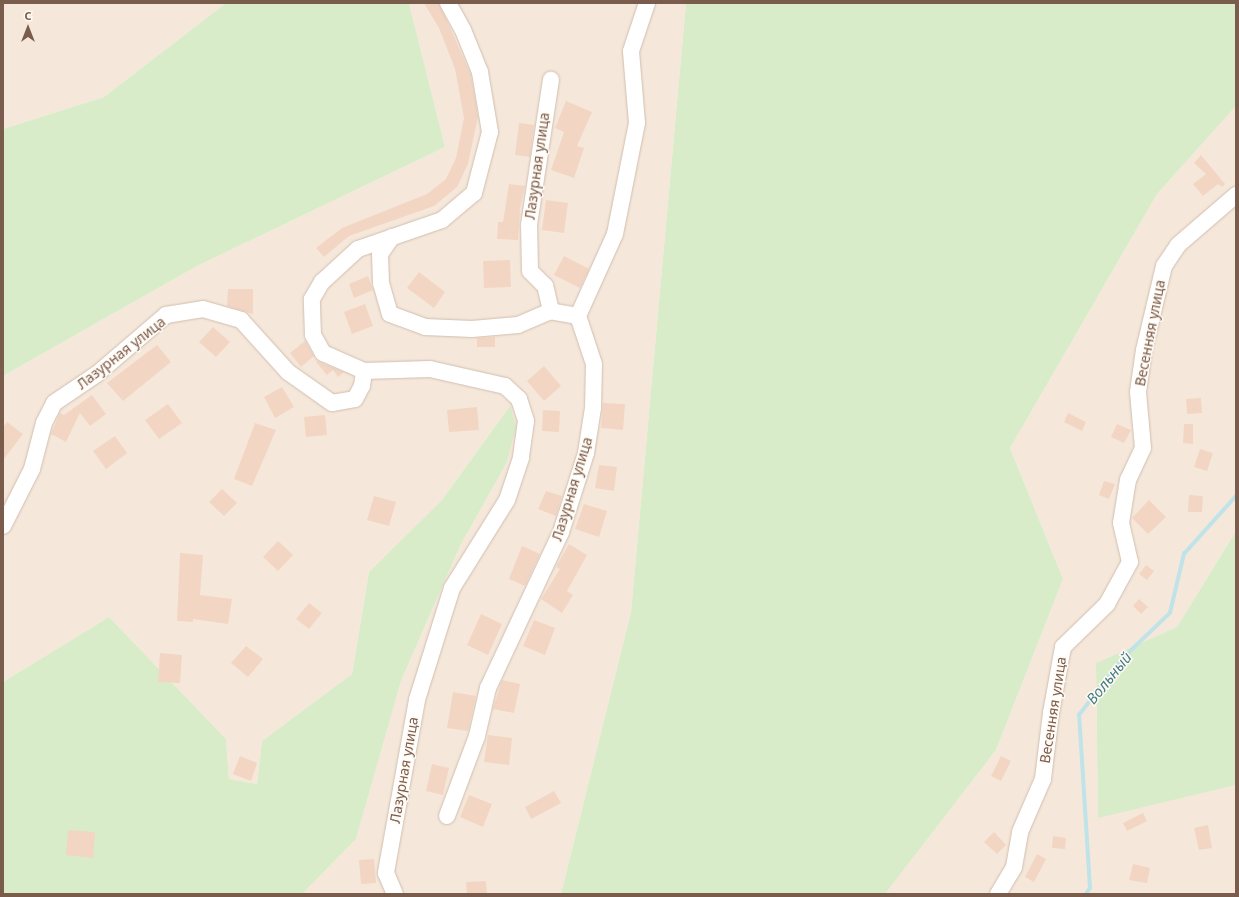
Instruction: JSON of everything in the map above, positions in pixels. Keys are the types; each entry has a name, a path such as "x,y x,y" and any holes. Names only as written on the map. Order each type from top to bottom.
{"street":[{"name":"Лазурная улица","path":"395,894 386,872 417,700 452,588 507,500 521,458 526,421 519,399 505,386 430,369 364,371 323,354 313,335 312,299 322,282 358,249 442,220 474,193 490,132 480,72 463,30 448,3"},
{"path":"392,237 380,254 381,283 390,314 425,327 472,329 518,325 550,311 578,316 615,234 637,123 631,51 647,3"},
{"name":"Лазурная улица","path":"550,311 545,286 530,271 529,225 551,80"},
{"name":"Весенняя улица","path":"998,894 1014,867 1020,832 1043,779 1051,713 1064,647 1107,604 1130,562 1121,523 1128,480 1143,448 1138,392 1144,350 1164,266 1178,245 1236,195"},
{"name":"Лазурная улица","path":"3,526 32,468 44,423 54,403 97,374 166,315 203,309 241,320 288,372 332,403 355,399 362,386 364,371"},
{"name":"Лазурная улица","path":"447,816 478,736 488,688 561,532 586,453 593,408 594,364 578,316"}],"shaded area":[{"path":"3,3 226,3 104,97 3,129"},
{"path":"409,3 686,3 631,612 561,894 302,894 356,839 401,681 460,546 507,462 510,406 442,500 369,572 352,674 262,741 257,784 229,779 226,739 109,617 3,682 3,376 197,266 445,147"},
{"path":"1236,106 1236,531 1177,627 1096,663 1098,817 1236,785 1236,894 885,894 996,750 1063,579 1010,448 1157,194"}],"green space":[{"path":"226,3 409,3 445,147 197,266 3,376 3,129 104,97"},
{"path":"686,3 1236,3 1236,106 1157,194 1010,448 1063,579 996,750 885,894 561,894 631,612"},
{"path":"510,406 516,426 507,462 460,546 401,681 356,839 302,894 3,894 3,682 109,617 226,739 229,779 257,784 262,741 352,674 369,572 442,500"},
{"path":"1236,531 1236,785 1098,818 1096,663 1177,627"}],"building":[{"path":"424,3 439,3 471,75 478,117 468,164 457,187 434,206 349,236 324,257 316,248 342,228 427,194 446,179 456,158 464,118 455,69 439,28"},
{"path":"566,101 592,112 577,146 584,148 574,178 551,170 564,132 555,128"},
{"path":"519,123 534,125 530,157 515,155"},
{"path":"1201,155 1225,184 1222,187 1218,184 1203,196 1193,184 1206,174 1194,163"},
{"path":"509,184 525,186 520,208 518,240 497,239 498,222 503,222"},
{"path":"546,200 568,203 564,233 542,230"},
{"path":"564,256 589,269 580,288 554,275"},
{"path":"510,260 511,287 484,288 483,261"},
{"path":"419,272 445,292 434,308 407,288"},
{"path":"368,276 373,290 354,298 349,284"},
{"path":"228,289 253,289 253,314 227,306"},
{"path":"365,304 373,326 352,334 344,312"},
{"path":"213,327 230,342 216,357 199,342"},
{"path":"495,337 495,347 477,347 477,338"},
{"path":"305,341 314,356 301,367 290,353"},
{"path":"157,345 171,362 123,401 107,383"},
{"path":"318,361 344,372 338,377 333,370 327,375 316,362"},
{"path":"544,366 561,386 544,401 527,381"},
{"path":"282,387 294,407 275,418 264,397"},
{"path":"92,395 106,414 90,426 80,413 66,442 51,434 60,413 64,415"},
{"path":"1201,398 1202,413 1187,414 1186,399"},
{"path":"603,403 625,404 623,430 601,428"},
{"path":"168,404 182,423 159,439 145,420"},
{"path":"477,407 479,430 449,432 447,410"},
{"path":"543,410 560,411 559,432 542,431"},
{"path":"1068,413 1086,422 1082,431 1064,422"},
{"path":"325,415 327,435 306,437 304,417"},
{"path":"7,422 23,434 3,460 3,428"},
{"path":"255,423 276,430 252,486 234,479"},
{"path":"1117,424 1131,430 1124,443 1111,437"},
{"path":"1184,424 1193,424 1193,444 1183,443"},
{"path":"115,436 127,453 106,469 93,451"},
{"path":"1200,449 1213,453 1207,471 1194,467"},
{"path":"599,465 617,467 614,491 595,488"},
{"path":"1104,481 1115,484 1109,499 1099,495"},
{"path":"222,489 237,503 224,516 209,502"},
{"path":"546,491 562,496 556,516 538,509"},
{"path":"1189,495 1203,496 1202,512 1188,512"},
{"path":"374,496 396,502 389,526 367,520"},
{"path":"1149,500 1166,517 1148,534 1132,518"},
{"path":"584,504 607,511 599,537 575,529"},
{"path":"278,541 293,555 278,571 263,557"},
{"path":"569,544 587,555 567,591 573,595 562,613 541,599 560,569 556,567"},
{"path":"522,546 540,554 525,586 509,579"},
{"path":"180,553 203,555 200,595 232,599 228,624 193,619 193,622 177,621"},
{"path":"1146,565 1154,571 1147,580 1139,574"},
{"path":"1139,599 1148,607 1141,614 1133,606"},
{"path":"309,603 322,613 309,629 296,619"},
{"path":"481,614 502,624 488,655 467,645"},
{"path":"534,620 555,628 545,655 523,646"},
{"path":"246,646 263,659 248,677 231,663"},
{"path":"160,653 182,655 180,683 158,682"},
{"path":"502,680 520,684 514,713 493,709"},
{"path":"453,692 476,696 468,731 447,728"},
{"path":"488,735 512,738 509,765 484,762"},
{"path":"240,756 257,763 251,781 233,774"},
{"path":"1001,756 1011,761 1001,781 991,776"},
{"path":"432,764 449,768 443,795 426,791"},
{"path":"554,791 561,803 531,819 525,807"},
{"path":"469,795 492,804 483,827 460,817"},
{"path":"1143,813 1147,821 1127,831 1123,823"},
{"path":"1208,825 1212,848 1199,850 1194,828"},
{"path":"68,830 95,832 93,858 66,855"},
{"path":"994,832 1006,845 997,854 984,842"},
{"path":"1053,836 1066,838 1065,849 1052,848"},
{"path":"1037,854 1046,859 1034,882 1025,877"},
{"path":"374,859 376,883 361,884 359,860"},
{"path":"1133,864 1150,868 1147,883 1129,880"},
{"path":"486,881 487,894 467,894 466,882"}],"waterway":[{"name":"Вольный","path":"1086,894 1090,888 1079,715 1123,658 1170,613 1184,554 1236,496"}]}
